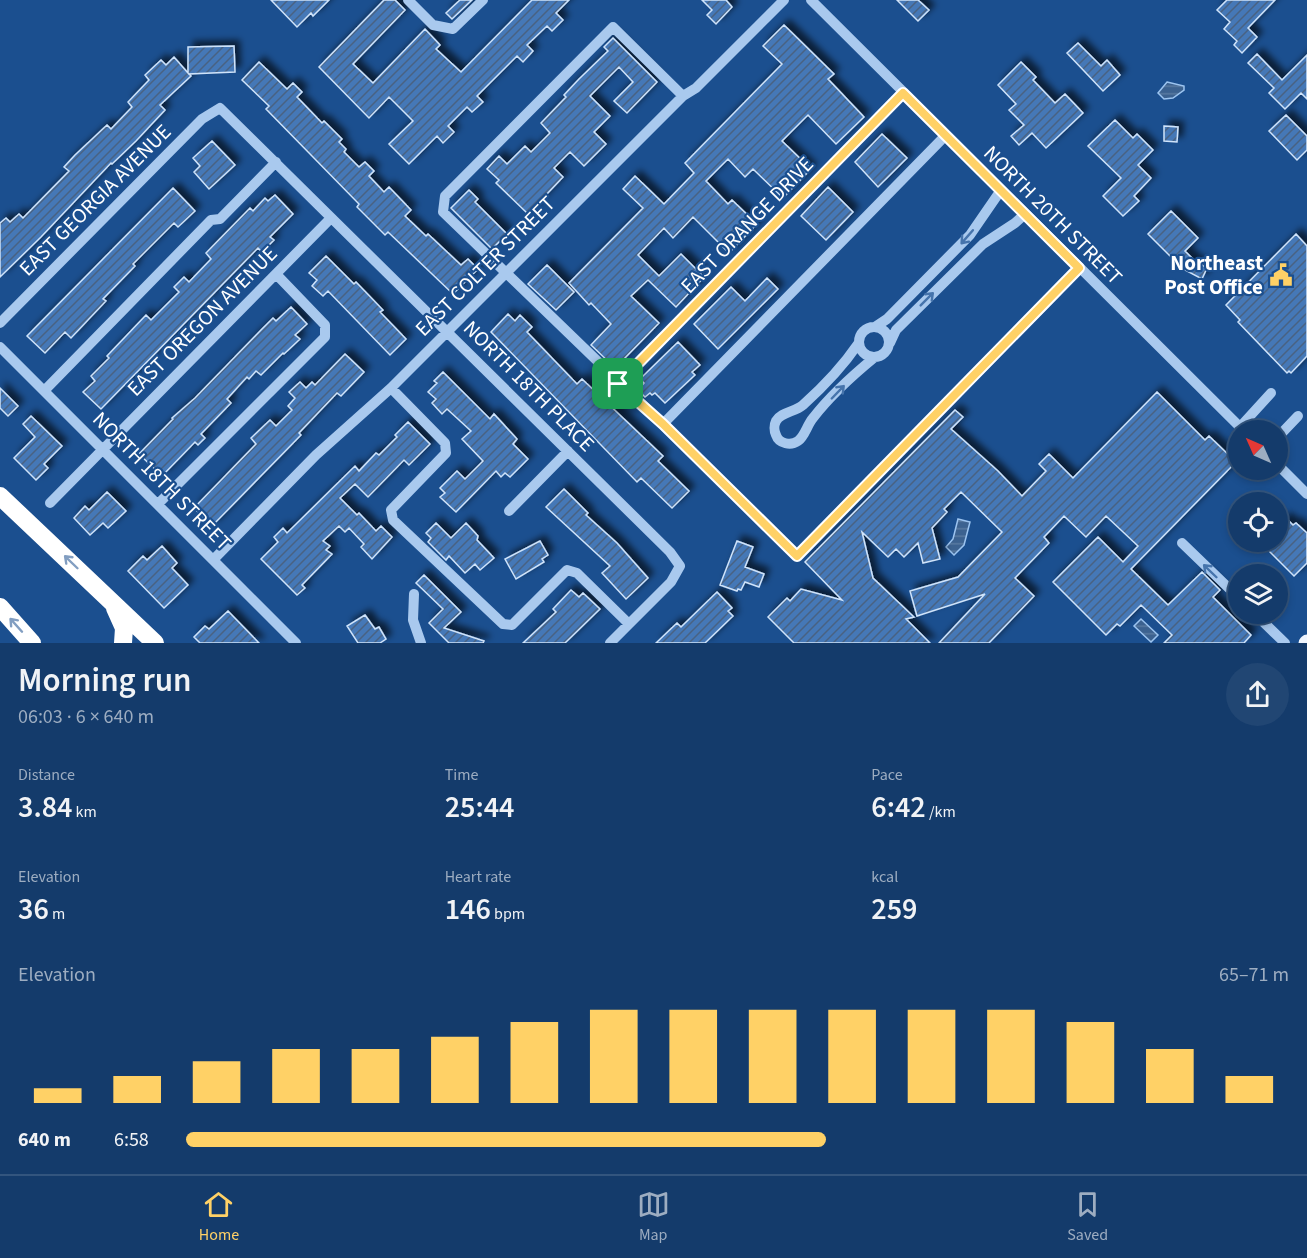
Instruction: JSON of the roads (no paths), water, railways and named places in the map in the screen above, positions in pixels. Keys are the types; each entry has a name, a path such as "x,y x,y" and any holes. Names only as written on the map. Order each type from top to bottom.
{"highway":[{"path":"0,496 155,643"},
{"path":"113,603 123,628 123,643"},
{"path":"0,607 32,643"}],"street":[{"path":"408,0 433,25 453,29 483,0"},
{"name":"EAST COLTER STREET","path":"213,560 316,455 392,388 683,96 696,88 784,0"},
{"name":"NORTH 20TH STREET","path":"811,0 1232,420"},
{"path":"683,96 613,27 445,196 443,212 797,556 1079,268"},
{"name":"EAST ORANGE DRIVE","path":"618,384 903,93"},
{"name":"NORTH 18TH PLACE","path":"220,108 670,552 680,566 671,582 629,624"},
{"name":"EAST GEORGIA AVENUE","path":"0,323 202,119 220,108"},
{"path":"663,424 946,135"},
{"path":"44,391 211,220 220,219 276,162"},
{"path":"1001,190 970,235 887,319 863,331 858,344 847,360 801,407 777,420 774,428 781,442 796,443 802,437 812,418 859,370 885,352 896,330 983,244 1015,223 1024,214"},
{"name":"EAST OREGON AVENUE","path":"50,503 332,218"},
{"path":"158,504 325,337 325,325 276,274"},
{"path":"875,327 884,330 890,343"},
{"path":"858,344 867,356 875,357"},
{"name":"NORTH 18TH STREET","path":"0,347 296,643"},
{"path":"392,388 445,443 446,453 391,510 393,520 503,624 512,625 567,570 577,573 629,624 610,643"},
{"path":"1248,420 1271,393"},
{"path":"1288,426 1298,416"},
{"path":"509,511 567,451"},
{"path":"1288,475 1307,494"},
{"path":"1182,543 1228,587"},
{"path":"414,594 413,620 421,643"},
{"path":"1266,624 1286,643"}],"water":[{"path":"1167,82 1184,86 1184,90 1173,98 1164,99 1158,93"},
{"path":"958,519 970,522 964,545 954,555 946,547 953,539"},
{"path":"1141,619 1158,635 1151,642 1134,626"}],"place":[{"name":"Northeast Post Office","path":"1281,275"}]}
